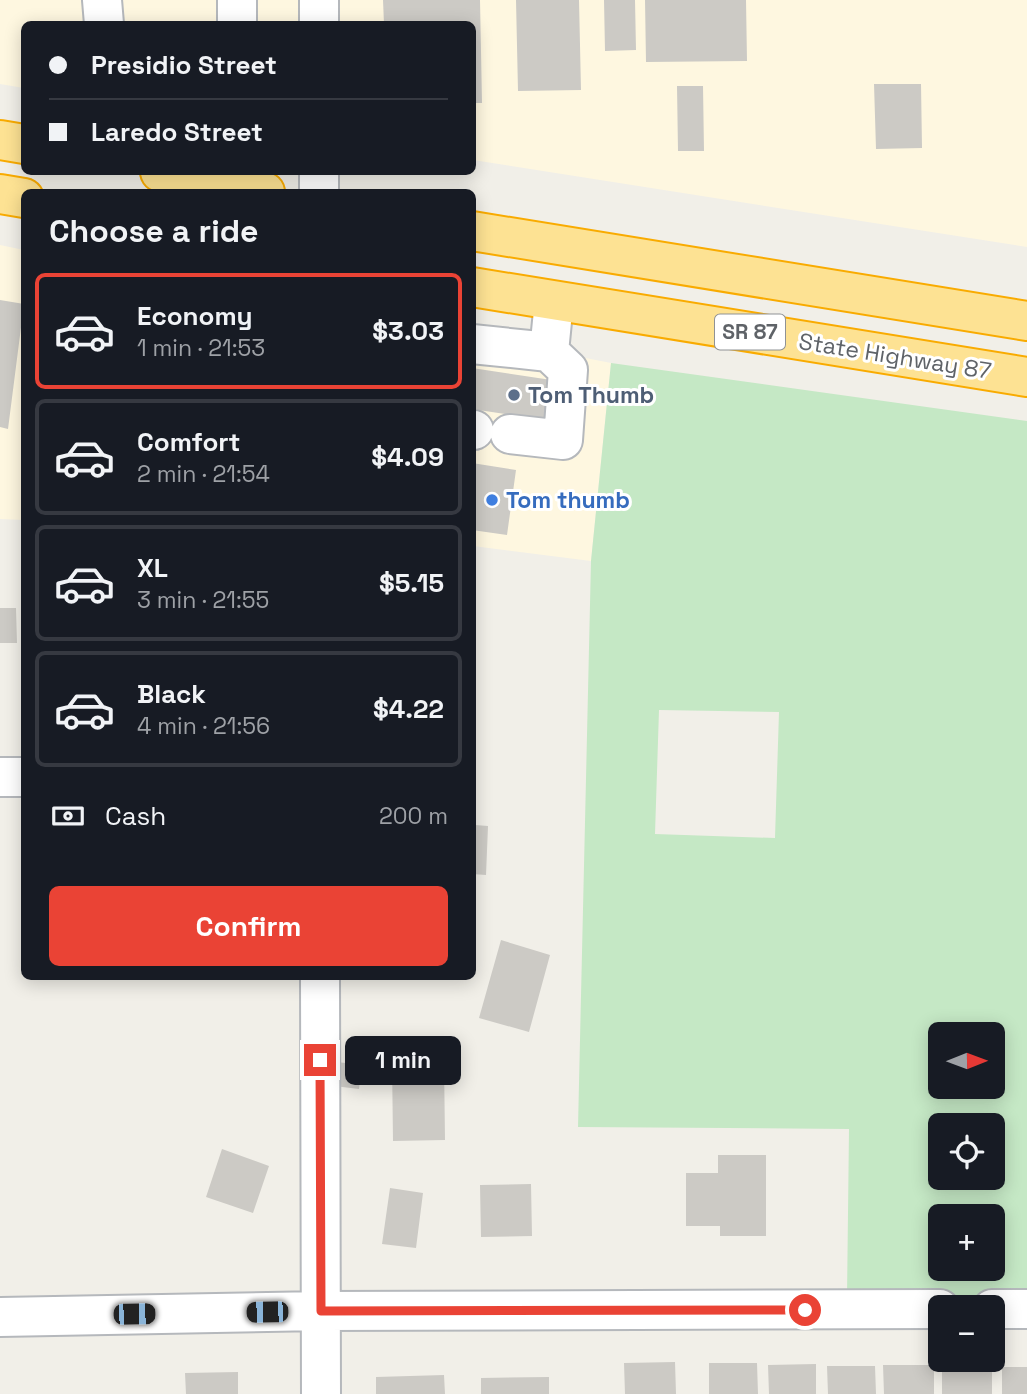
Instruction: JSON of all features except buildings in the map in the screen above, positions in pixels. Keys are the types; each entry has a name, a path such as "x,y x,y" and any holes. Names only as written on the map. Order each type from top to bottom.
{"highway":[{"path":"0,140 21,144"},
{"path":"176,175 249,189"},
{"path":"0,194 21,198"},
{"name":"SR 87","path":"476,232 1027,321"},
{"name":"State Highway 87","path":"476,288 1027,377"}],"street":[{"path":"102,0 104,21"},
{"path":"237,0 237,21"},
{"path":"319,0 319,21"},
{"path":"549,352 554,301"},
{"path":"476,344 549,352 568,370 563,440 486,431"},
{"path":"0,778 21,777"},
{"path":"320,980 321,1394"},
{"path":"1005,1309 1027,1309"},
{"path":"0,1317 321,1311 928,1310"}],"shaded area":[{"path":"0,0 303,0 305,21 21,21 21,88 0,84"},
{"path":"333,0 1027,0 1027,247 476,160 476,21 334,21"},
{"path":"0,245 21,249 21,520 0,519"},
{"path":"476,337 611,363 591,561 476,546"}],"green space":[{"path":"611,363 1027,421 1027,1296 847,1297 849,1129 578,1127 591,561","holes":["659,710 779,712 775,838 655,834"]}],"place":[{"name":"Tom Thumb","path":"514,395"},
{"name":"Tom thumb","path":"492,500"}],"route":[{"path":"320,1060 321,1311 805,1310"}]}
